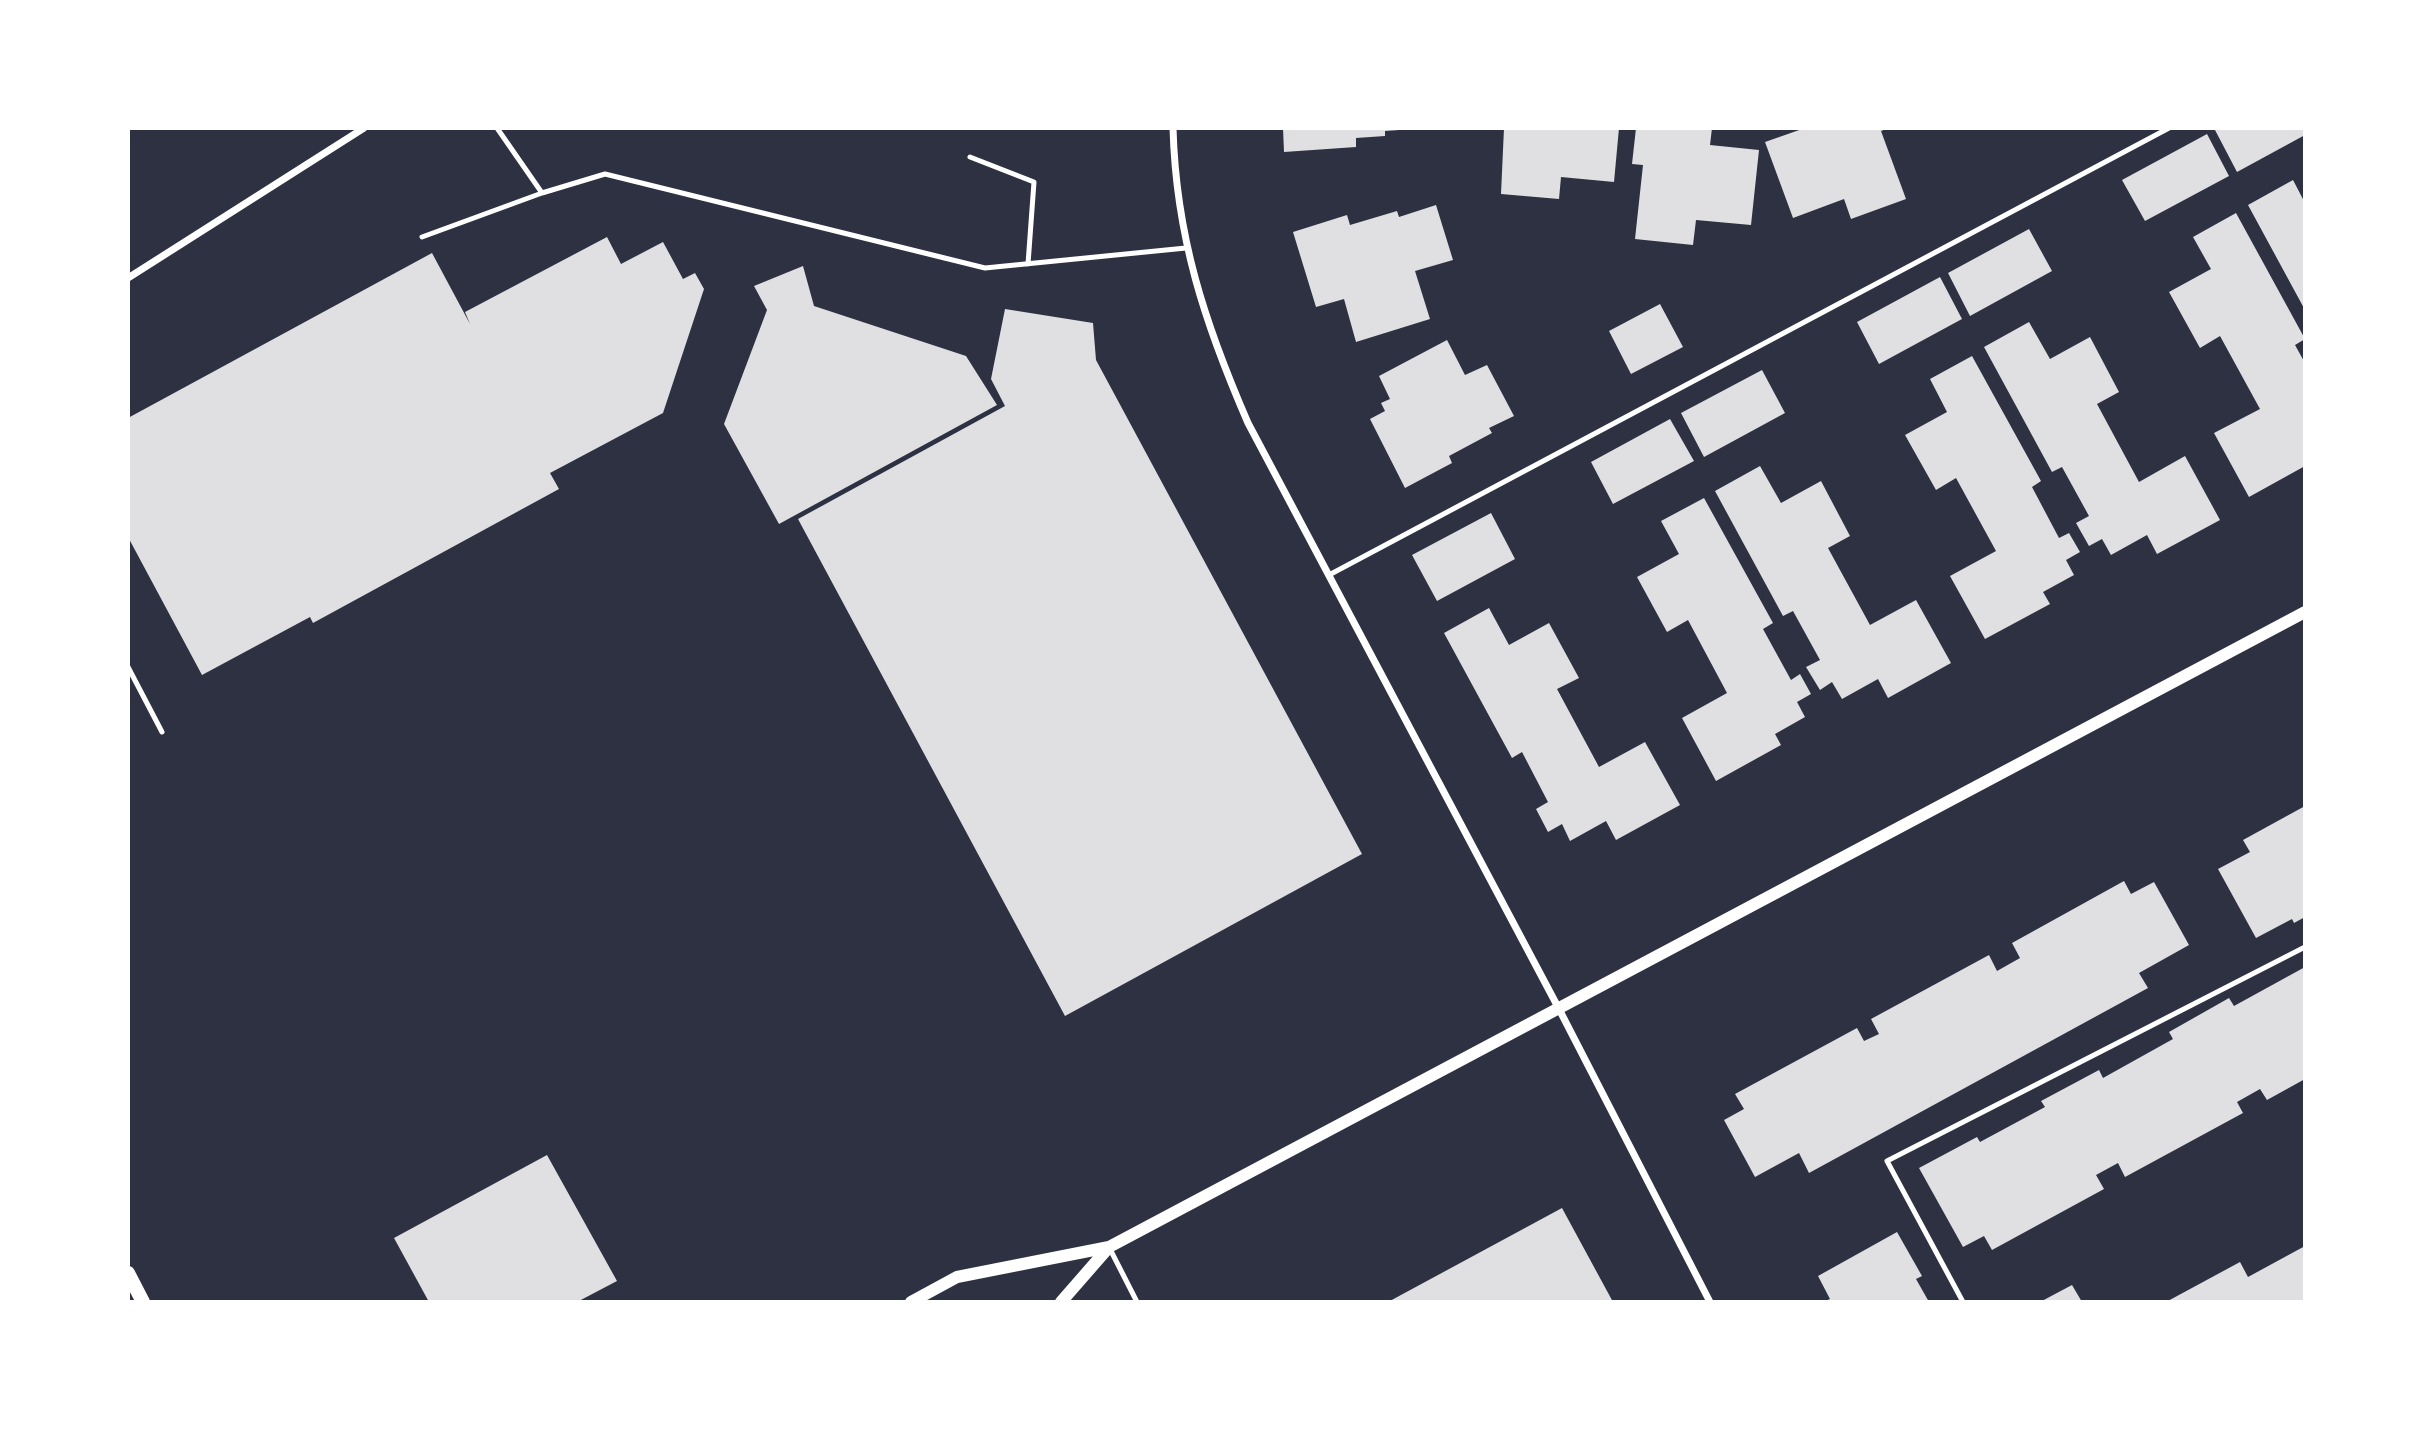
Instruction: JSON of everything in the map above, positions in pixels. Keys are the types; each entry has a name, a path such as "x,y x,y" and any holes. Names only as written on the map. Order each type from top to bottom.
{"main road":[{"path":"128,1273 143,1302"}],"street":[{"path":"128,278 364,128"},
{"path":"1173,128 1174,162 1186,248 1219,355 1248,423 1559,1009 1710,1302"},
{"path":"911,1302 957,1277 1109,1247 2305,612"},
{"path":"1061,1302 1109,1247"}],"lane":[{"path":"496,128 542,193"},
{"path":"1329,575 2169,128"},
{"path":"970,157 1034,182 1028,264"},
{"path":"422,237 542,193 605,174 985,268 1186,248"},
{"path":"128,667 162,732"},
{"path":"1963,1302 1887,1161 2305,947"},
{"path":"1109,1247 1137,1302"}],"building":[{"path":"1283,128 1399,130 1385,131 1385,136 1356,138 1356,147 1284,152"},
{"path":"1504,128 1619,128 1614,182 1561,177 1559,199 1501,194"},
{"path":"1636,128 1712,128 1710,145 1759,150 1751,225 1696,220 1693,245 1635,239 1643,165 1632,164"},
{"path":"1805,128 1889,128 1881,131 1906,199 1851,219 1844,199 1793,218 1765,142"},
{"path":"2305,128 2305,135 2237,172 2215,130"},
{"path":"2207,134 2229,176 2145,221 2122,180"},
{"path":"2293,180 2305,203 2305,310 2248,205"},
{"path":"1436,205 1453,260 1415,271 1430,319 1356,342 1344,299 1316,307 1293,232 1347,215 1350,225 1397,211 1399,217"},
{"path":"2236,213 2305,339 2295,345 2305,363 2305,466 2249,497 2214,433 2260,409 2220,336 2200,348 2169,292 2211,269 2193,237"},
{"path":"2029,229 2052,271 1970,316 1948,273"},
{"path":"607,237 621,264 663,242 683,279 695,273 704,289 663,413 550,473 559,489 313,623 310,617 202,675 128,537 128,418 432,253 470,324 465,312"},
{"path":"803,266 814,306 966,356 997,405 779,524 724,424 767,310 754,286"},
{"path":"1940,277 1962,319 1879,364 1857,322"},
{"path":"1660,304 1683,347 1631,374 1609,331"},
{"path":"1005,309 1093,323 1096,360 1362,854 1065,1016 798,519 1005,406 991,379"},
{"path":"2029,322 2050,359 2090,337 2119,392 2097,404 2139,482 2185,456 2220,520 2157,554 2147,535 2111,555 2102,539 2089,546 2076,523 2089,516 2062,467 2052,472 1984,347"},
{"path":"1447,340 1465,375 1487,365 1514,416 1489,428 1492,433 1449,456 1452,463 1405,488 1370,419 1385,411 1381,403 1390,399 1379,376"},
{"path":"1972,356 2041,481 2032,487 2059,538 2069,533 2080,552 2066,560 2074,575 2043,592 2050,604 1985,639 1950,576 1996,551 1956,478 1936,490 1905,435 1947,412 1930,379"},
{"path":"1762,370 1785,413 1704,457 1681,413"},
{"path":"1670,419 1694,461 1613,504 1591,462"},
{"path":"1760,466 1781,503 1821,481 1850,536 1828,548 1870,625 1916,600 1951,663 1888,698 1878,679 1842,699 1832,682 1820,690 1806,667 1820,660 1793,611 1783,616 1715,491"},
{"path":"1704,498 1773,623 1763,629 1791,680 1800,674 1811,694 1797,702 1805,717 1775,734 1781,745 1716,781 1682,718 1727,693 1688,620 1667,632 1637,577 1679,554 1661,521"},
{"path":"1491,513 1515,559 1437,601 1412,555"},
{"path":"1489,608 1509,645 1549,623 1579,678 1557,689 1599,767 1645,742 1680,805 1616,840 1606,821 1570,841 1562,824 1548,832 1536,809 1548,802 1522,752 1512,758 1444,633"},
{"path":"2305,806 2305,917 2294,923 2292,919 2256,938 2218,869 2250,852 2243,840"},
{"path":"2124,881 2131,894 2154,882 2189,945 2139,973 2148,988 1809,1173 1799,1153 1755,1177 1724,1120 1744,1109 1735,1094 1857,1028 1864,1041 1879,1034 1871,1019 1989,955 1997,971 2020,958 2012,943"},
{"path":"2305,967 2305,1079 2267,1100 2260,1089 2237,1102 2243,1113 2125,1177 2118,1163 2096,1175 2104,1189 1992,1250 1984,1236 1963,1247 1919,1168 1977,1137 1980,1142 2045,1107 2041,1101 2099,1070 2103,1078 2173,1039 2169,1032 2229,998 2234,1006"},
{"path":"547,1155 617,1281 577,1302 429,1302 394,1238"},
{"path":"1562,1208 1613,1302 1388,1302"},
{"path":"1897,1232 1922,1276 1916,1279 1929,1302 1823,1302 1830,1299 1818,1276"},
{"path":"2305,1246 2305,1302 2166,1302 2240,1262 2248,1277"},
{"path":"2072,1285 2082,1302 2040,1302"}]}
